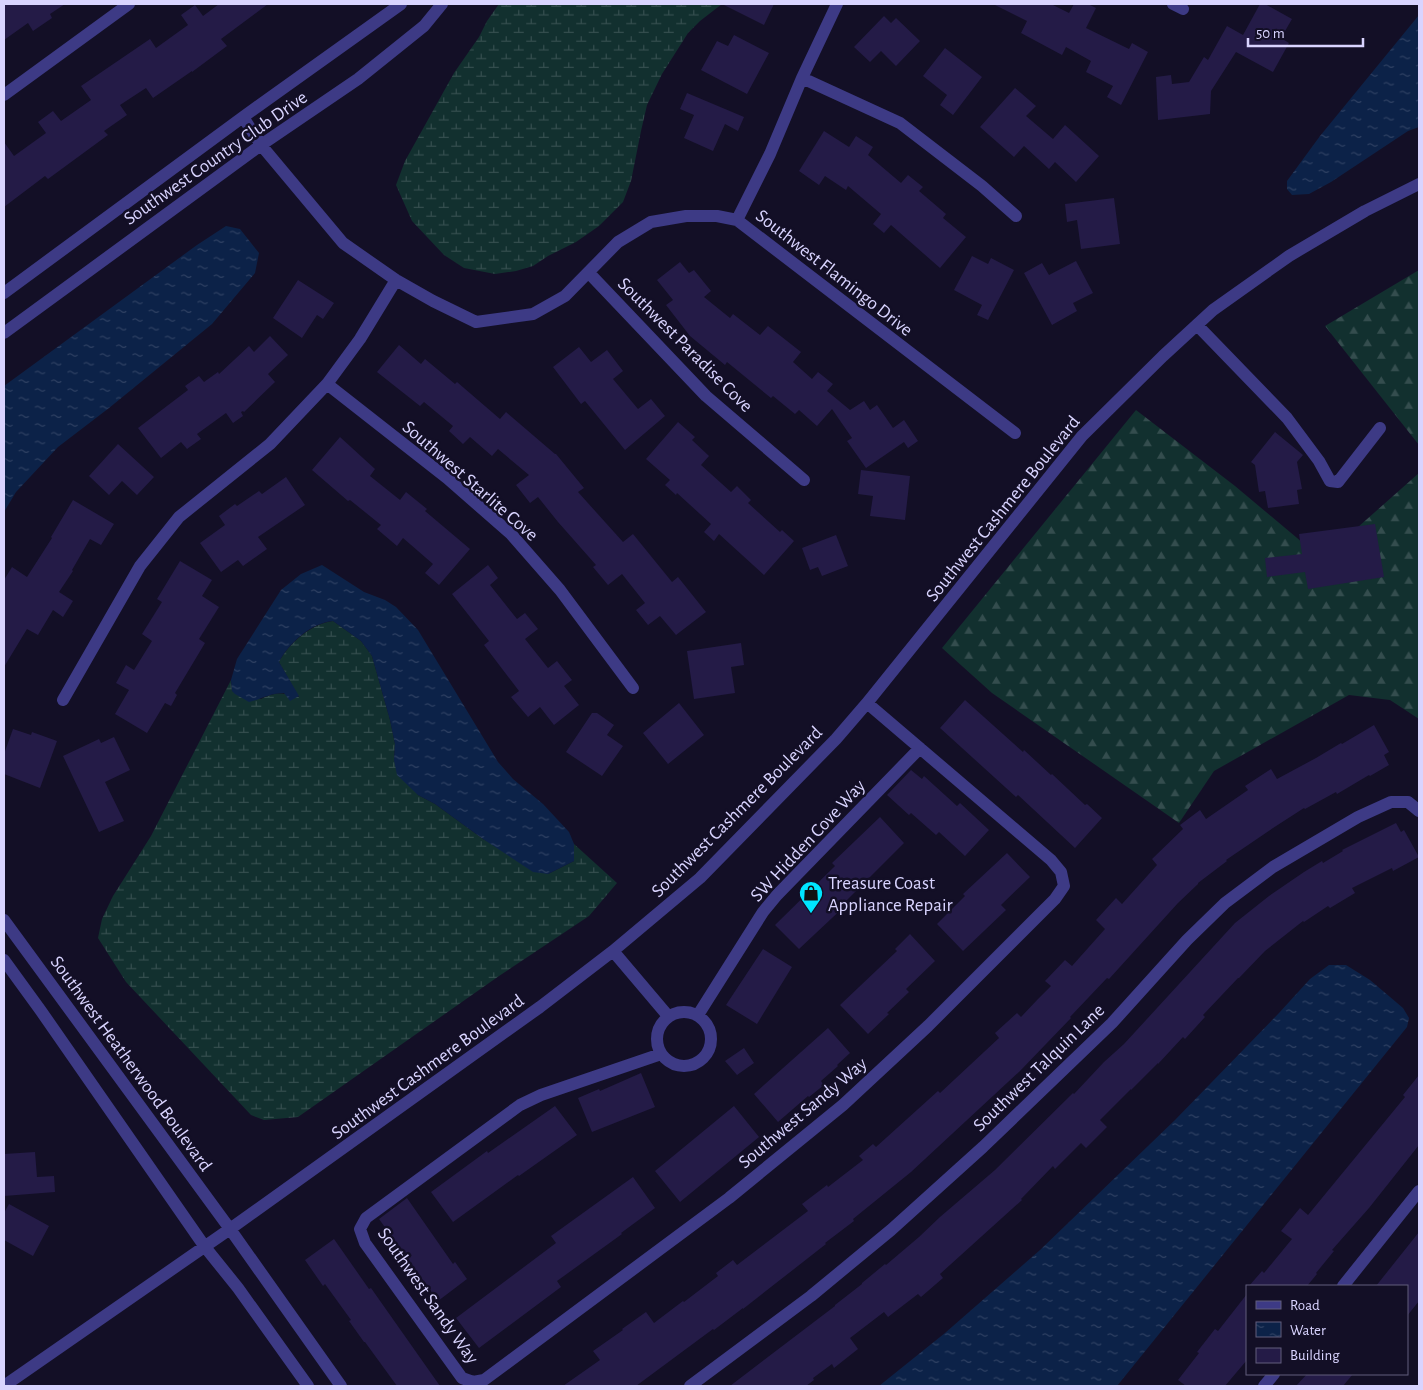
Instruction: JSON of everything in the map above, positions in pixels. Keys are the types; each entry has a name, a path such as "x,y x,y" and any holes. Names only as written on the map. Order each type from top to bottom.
{"street":[{"path":"4,95 129,4"},
{"name":"Southwest Country Club Drive","path":"4,293 401,4"},
{"name":"Southwest Country Club Drive","path":"4,333 261,145 358,79 424,26 442,4"},
{"path":"737,220 770,154 802,78 837,4"},
{"path":"802,78 900,122 982,186 1016,216"},
{"name":"Southwest Flamingo Drive","path":"243,118 261,145 343,243 396,280 476,322 533,314 565,296 618,242 651,222 686,216 717,216 737,220 1015,434"},
{"name":"Southwest Cashmere Boulevard","path":"4,1386 205,1247 532,1013 613,951 700,878 836,739 1082,436 1163,356 1213,310 1289,256 1365,211 1419,184"},
{"name":"Southwest Paradise Cove","path":"589,273 706,396 804,480"},
{"path":"63,700 140,566 179,517 270,444 327,384 360,339 396,280"},
{"path":"1197,325 1287,418 1320,461 1330,481 1338,482 1380,428"},
{"name":"Southwest Starlite Cove","path":"327,384 447,478 511,534 560,590 633,688"},
{"name":"Southwest Sandy Way","path":"661,1054 541,1095 520,1105 366,1218 360,1229 365,1243 462,1378 473,1382 484,1380 729,1198 843,1105 935,1019 1055,899 1064,886 1061,872 1051,860 867,703"},
{"name":"SW Hidden Cove Way","path":"698,1015 763,912 776,895 920,748"},
{"name":"Southwest Talquin Lane","path":"690,1386 811,1296 892,1230 983,1147 1112,1023 1188,940 1225,903 1273,867 1358,817 1391,802 1408,802 1419,811"},
{"name":"Southwest Heatherwood Boulevard","path":"4,920 230,1229 341,1386"},
{"path":"613,951 668,1016"},
{"path":"4,960 205,1247 238,1288 308,1386"},
{"path":"676,1012 698,1015 706,1023 710,1033 711,1042 709,1050 704,1058 690,1066 673,1064 661,1054 656,1041 657,1031 668,1016 676,1012"},
{"path":"1345,1285 1419,1191"},
{"path":"1264,1386 1273,1375"}],"green space":[{"path":"499,4 722,4 688,33 662,74 647,105 631,181 623,202 599,226 576,242 533,266 495,274 464,268 444,255 412,221 396,185 405,161 454,73"},
{"path":"1419,270 1419,445 1325,326"},
{"path":"1136,410 1235,486 1322,559 1419,473 1419,719 1390,700 1349,695 1214,771 1179,823 992,693 942,648"},
{"path":"333,621 361,641 372,656 390,720 395,744 394,760 418,795 435,804 483,839 548,874 574,861 574,844 617,883 589,916 499,976 298,1117 264,1120 251,1115 126,982 98,938 102,919 113,896 151,836 231,680 232,691 261,699 280,694 299,697 279,662 295,641 309,630"}],"water":[{"path":"1419,15 1419,127 1408,131 1331,182 1309,194 1292,195 1287,189 1287,181 1320,136"},
{"path":"226,226 240,229 259,253 255,273 212,324 58,447 16,492 4,512 4,386 197,245"},
{"path":"322,565 364,592 385,600 396,607 418,630 498,762 513,779 543,804 569,832 574,844 574,861 548,874 533,872 435,804 418,795 397,775 394,760 395,744 390,720 372,656 361,641 333,621 317,626 302,635 279,662 299,696 290,701 284,693 279,693 249,702 232,691 231,680 237,659 281,590 301,574"},
{"path":"1329,965 1346,965 1370,980 1403,1008 1409,1018 1407,1027 1117,1386 879,1386 945,1333 1040,1250 1175,1120 1310,979"}],"building":[{"path":"4,4 65,4 50,14 52,18 33,31 28,23 4,40"},
{"path":"219,4 268,4 221,39 227,46 192,72 153,98 146,88 120,105 127,115 104,131 108,135 48,179 45,176 4,207 4,142 14,156 46,133 38,122 53,111 61,121 91,100 81,86 150,39 156,48 188,25 181,15 195,5 203,16"},
{"path":"722,4 774,4 764,25"},
{"path":"993,4 1051,4 1069,13 1074,4 1088,4 1096,8 1086,28 1129,49 1132,43 1148,52 1121,105 1107,97 1113,86 1086,72 1091,61 1066,47 1062,55 1021,33 1027,21"},
{"path":"1260,4 1265,4 1292,19 1281,38 1289,43 1273,72 1236,52 1211,91 1210,114 1158,120 1156,77 1171,75 1172,84 1189,82 1204,57 1208,60 1227,26 1243,35"},
{"path":"884,16 891,23 896,18 920,41 896,66 881,51 870,62 854,47"},
{"path":"734,35 769,53 747,94 701,70 717,41 728,46"},
{"path":"945,48 982,77 953,115 940,105 947,95 923,76"},
{"path":"1015,88 1036,106 1026,116 1053,139 1065,125 1099,156 1076,182 1055,162 1049,169 1024,146 1014,157 980,127"},
{"path":"687,93 744,117 738,131 725,124 713,151 684,138 694,115 680,109"},
{"path":"824,131 849,147 856,136 873,147 868,155 901,183 908,175 923,187 919,191 946,214 943,218 966,237 940,268 891,225 884,233 873,224 881,214 848,186 846,190 825,176 819,185 799,171"},
{"path":"1114,198 1120,244 1081,249 1077,220 1067,222 1065,204"},
{"path":"972,256 988,264 991,258 1014,270 988,320 977,315 982,305 954,290"},
{"path":"1076,261 1093,293 1073,303 1077,311 1052,325 1024,273 1042,263 1049,275"},
{"path":"680,262 689,273 694,270 711,291 704,297 730,318 733,314 760,335 768,326 801,352 793,362 812,379 818,372 833,384 827,391 850,410 864,401 870,410 877,405 893,428 904,420 918,441 908,448 904,442 866,468 847,441 852,438 832,409 817,426 799,410 795,414 773,396 771,398 727,362 725,365 690,336 666,305 673,300 657,280"},
{"path":"298,280 334,303 323,319 317,315 302,338 273,318"},
{"path":"270,336 288,355 268,374 275,382 244,412 241,412 243,416 233,423 226,413 197,434 201,439 187,449 181,442 161,458 138,428 188,390 185,386 199,376 204,382 218,372 219,374 249,346 254,352"},
{"path":"399,345 421,364 425,359 455,384 457,382 500,419 506,412 556,454 584,488 578,492 623,542 633,534 672,582 678,577 706,612 676,635 660,616 648,625 636,610 645,603 622,574 608,585 593,567 596,565 538,497 530,503 516,485 529,475 498,449 492,456 470,437 463,444 449,431 453,426 424,402 420,406 377,372"},
{"path":"579,347 591,362 607,350 623,371 613,379 638,409 651,399 665,416 625,450 585,401 581,404 553,367"},
{"path":"678,422 695,437 692,440 709,456 701,465 731,492 737,486 751,500 748,503 780,532 782,530 794,541 764,575 719,534 714,541 704,532 711,524 677,493 676,495 665,485 670,480 646,459"},
{"path":"1275,432 1303,455 1297,462 1302,489 1297,490 1299,504 1268,508 1265,491 1259,492 1255,465 1251,462"},
{"path":"340,437 375,469 370,476 400,500 406,492 427,509 425,511 470,549 439,585 425,573 433,564 403,538 397,546 377,529 381,525 350,500 348,501 312,470"},
{"path":"118,444 154,477 137,495 122,481 109,495 89,476"},
{"path":"861,470 910,476 905,520 870,516 873,496 858,494"},
{"path":"286,477 305,505 258,537 267,549 243,566 238,560 221,572 200,543 225,525 219,516 235,504 237,506 259,491 262,494"},
{"path":"73,500 114,524 101,545 90,539 59,592 73,601 63,617 53,610 38,635 27,629 4,667 4,580 12,567 27,577"},
{"path":"1375,524 1384,577 1308,589 1305,572 1267,577 1265,558 1302,554 1299,534"},
{"path":"836,535 848,566 822,576 818,567 810,570 802,548"},
{"path":"180,561 212,580 202,596 219,607 199,639 205,643 175,693 177,695 171,706 165,703 147,733 115,714 129,690 116,683 126,665 134,670 152,641 142,634 162,602 157,599"},
{"path":"488,565 498,578 490,585 517,619 525,613 538,629 525,639 548,668 557,661 572,680 564,686 579,705 554,725 540,707 528,717 511,697 519,691 484,645 489,641 452,594"},
{"path":"741,643 744,665 731,667 735,693 694,699 687,651"},
{"path":"965,700 1023,752 1024,750 1102,818 1075,848 1018,795 1016,797 940,728"},
{"path":"679,703 704,735 668,764 643,733"},
{"path":"592,713 597,713 614,725 607,735 623,746 602,776 566,752"},
{"path":"1374,725 1389,752 1384,755 1389,765 1337,794 1336,792 1304,808 1226,860 1198,883 1020,1071 911,1172 853,1219 854,1221 826,1244 743,1309 636,1386 563,1386 600,1360 593,1351 622,1329 646,1312 654,1323 718,1276 716,1273 733,1260 737,1265 808,1211 802,1204 863,1160 859,1156 873,1144 876,1147 938,1091 940,1093 999,1038 995,1033 1017,1013 1021,1017 1051,986 1045,981 1065,960 1072,966 1105,929 1096,920 1116,898 1122,904 1157,865 1152,859 1183,829 1180,825 1200,810 1206,819 1248,790 1245,786 1271,769 1277,779"},
{"path":"13,729 31,735 32,732 57,741 40,788 4,774 4,754"},
{"path":"114,737 130,770 105,782 124,821 99,832 63,756 99,739 101,743"},
{"path":"911,770 922,779 924,776 957,806 960,803 989,830 965,856 939,832 936,835 911,813 909,815 887,795"},
{"path":"880,817 904,843 846,901 848,903 799,949 775,925 835,866 832,863"},
{"path":"1396,823 1401,832 1404,830 1419,857 1393,871 1392,868 1352,888 1355,893 1303,921 1265,951 1203,1015 1205,1017 1185,1039 1183,1037 1100,1120 1107,1127 1086,1148 1081,1143 1055,1169 1053,1166 1022,1200 940,1274 943,1278 921,1297 918,1294 888,1317 884,1312 850,1338 858,1349 834,1368 832,1364 813,1378 814,1380 806,1386 730,1386 886,1265 995,1170 1124,1044 1235,923 1269,896 1304,872 1322,861 1323,863 1342,850"},
{"path":"1007,853 1030,877 1001,905 1006,910 963,951 937,924 965,896 963,894"},
{"path":"910,934 935,961 906,989 909,992 868,1034 840,1005 897,951 895,949"},
{"path":"763,949 792,967 757,1024 726,1005"},
{"path":"828,1028 850,1053 821,1081 824,1085 778,1122 754,1094"},
{"path":"744,1048 754,1063 737,1075 725,1061"},
{"path":"641,1073 655,1107 592,1132 578,1098 599,1089 600,1091"},
{"path":"1419,1075 1419,1145 1369,1208 1332,1250 1334,1251 1317,1274 1308,1285 1250,1285 1262,1271 1264,1273 1292,1239 1281,1231 1300,1208 1308,1215 1405,1097 1403,1095"},
{"path":"555,1106 577,1135 453,1222 431,1192 487,1151 488,1153"},
{"path":"734,1106 759,1137 680,1202 655,1171"},
{"path":"35,1152 37,1177 54,1176 55,1192 4,1196 4,1154"},
{"path":"633,1177 655,1208 557,1281 561,1287 479,1348 456,1318 556,1243 551,1236"},
{"path":"407,1198 453,1264 455,1262 467,1279 438,1301 379,1219"},
{"path":"9,1204 49,1226 33,1256 4,1240 4,1213"},
{"path":"1419,1232 1419,1301 1408,1315 1408,1285 1377,1285"},
{"path":"334,1239 440,1386 397,1386 349,1321 351,1320 325,1284 323,1286 305,1260"},
{"path":"1246,1295 1246,1361 1225,1386 1186,1386 1178,1380 1215,1329 1218,1331"},
{"path":"1306,1375 1352,1375 1343,1386 1296,1386"}],"place":[{"name":"Treasure Coast Appliance Repair","path":"811,914"}]}
